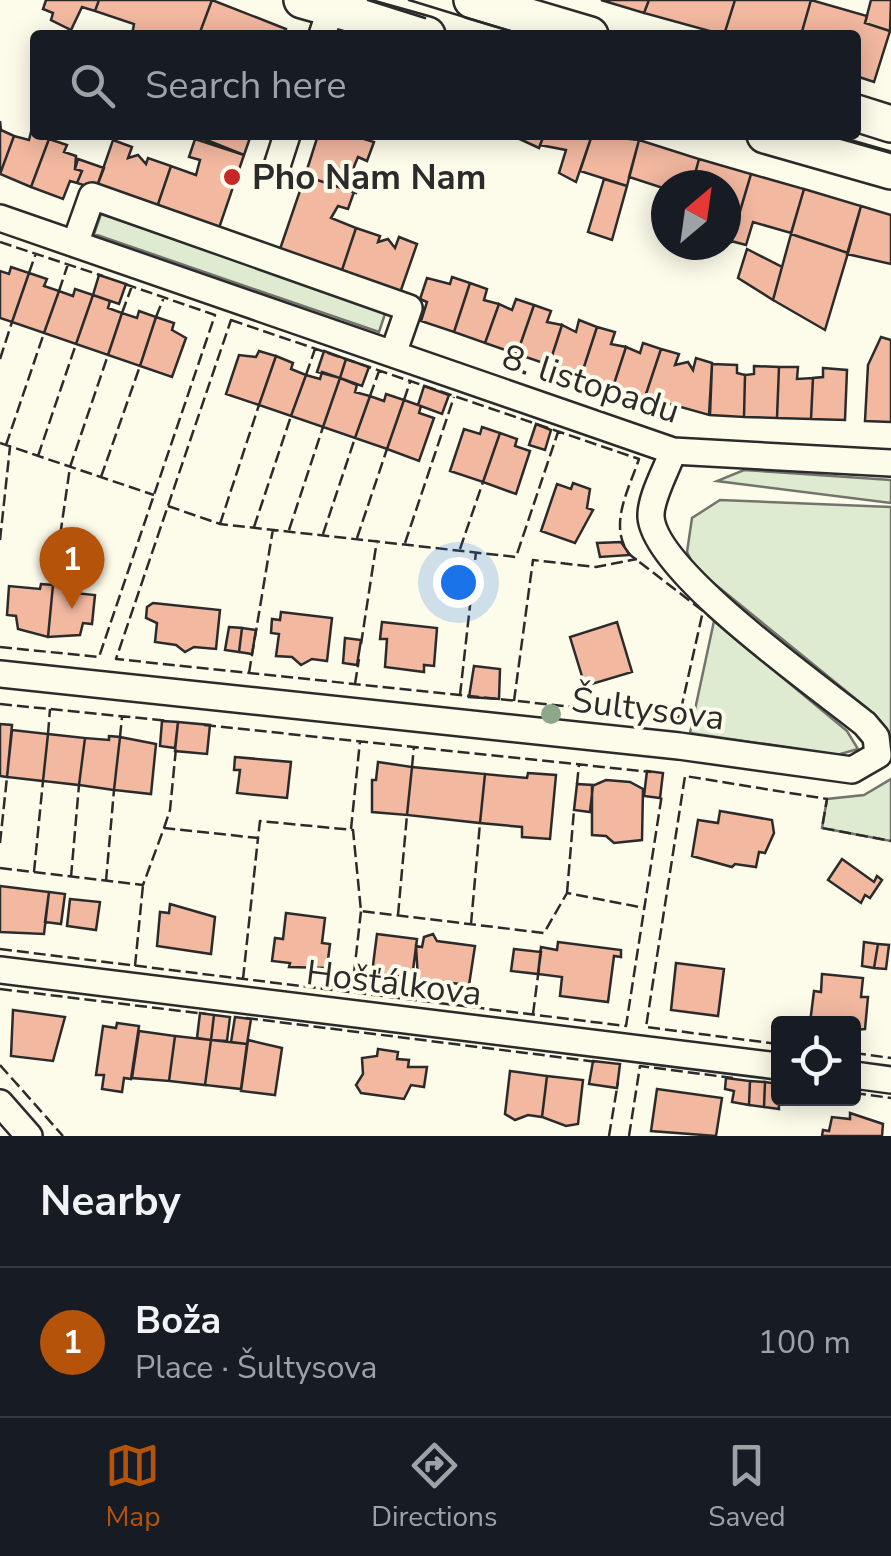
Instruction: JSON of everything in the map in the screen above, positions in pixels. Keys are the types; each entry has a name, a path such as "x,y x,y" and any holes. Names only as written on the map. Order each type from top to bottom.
{"street":[{"path":"472,0 571,30"},
{"path":"318,13 402,30"},
{"path":"861,115 891,124"},
{"path":"277,166 286,140"},
{"path":"782,140 891,172"},
{"path":"75,244 92,196 409,308 393,354"},
{"name":"8. listopadu","path":"0,218 673,451 891,463"},
{"name":"Šultysova","path":"0,674 660,744 852,770 868,765 878,755 876,737 864,724 712,600 658,544 650,514 673,451"},
{"name":"Hošťálkova","path":"0,970 771,1065"},
{"path":"861,1076 891,1080"},
{"path":"0,1104 29,1136"}],"green space":[{"path":"101,214 386,311 379,332 94,234"},
{"path":"744,470 891,480 891,503 717,481"},
{"path":"720,500 891,507 891,735 868,709 695,568 687,552 692,518"},
{"path":"714,621 847,731 858,749 837,755 690,733"},
{"path":"891,779 891,841 822,828 827,799 864,795"}],"building":[{"path":"46,0 99,0 95,11 82,7 71,30 51,20 53,13 43,9"},
{"path":"99,0 212,0 201,30 133,30 134,24 95,11"},
{"path":"212,0 286,29 286,30 201,30"},
{"path":"601,0 649,0 644,13"},
{"path":"649,0 735,0 726,30 706,30 644,13"},
{"path":"735,0 811,0 802,30 726,30"},
{"path":"811,0 867,16 865,23 890,31 874,82 861,78 861,30 802,30"},
{"path":"871,0 891,0 890,31 865,23"},
{"path":"0,121 1,130 14,136 0,174"},
{"path":"14,136 29,140 30,136 30,140 49,140 31,187 0,174"},
{"path":"49,140 67,145 64,152 76,156 75,169 82,171 77,183 70,181 63,199 31,187"},
{"path":"113,140 132,147 128,158 138,155 146,164 148,158 171,166 156,210 96,189"},
{"path":"195,140 244,155 218,231 156,210 171,166 196,175 200,160 189,157"},
{"path":"206,140 249,140 244,155"},
{"path":"316,140 374,142 367,161 358,157 353,169 363,173 356,193 305,176"},
{"path":"522,140 542,140 539,148"},
{"path":"542,140 590,140 576,182 559,173 566,150 540,145"},
{"path":"590,140 639,140 627,186 580,171"},
{"path":"639,140 699,159 696,170 651,170 651,184 629,177"},
{"path":"78,159 104,168 96,189 77,183 82,171 75,169"},
{"path":"699,159 737,170 696,170"},
{"path":"741,171 751,174 741,208"},
{"path":"751,174 804,189 791,233 753,222 746,245 741,244 741,208"},
{"path":"305,176 354,192 348,209 338,206 331,218 356,228 341,273 279,252"},
{"path":"604,179 627,186 612,240 588,232"},
{"path":"804,189 861,206 848,253 791,234"},
{"path":"861,206 891,215 891,264 847,254"},
{"path":"356,228 380,236 378,242 388,239 395,248 399,237 417,244 400,293 341,273"},
{"path":"791,234 848,253 825,330 773,300"},
{"path":"747,249 782,267 773,300 738,278"},
{"path":"11,267 29,273 12,322 0,318 0,271 9,274"},
{"path":"29,273 47,279 44,286 59,291 44,333 12,322"},
{"path":"99,275 126,284 119,304 93,295"},
{"path":"452,277 470,283 454,332 421,321 427,302 420,299 427,278 450,284"},
{"path":"470,283 487,289 484,300 499,304 485,343 454,332"},
{"path":"75,289 93,295 76,344 44,333 59,291 73,296"},
{"path":"93,295 110,301 108,308 122,313 108,355 76,344"},
{"path":"516,299 534,305 517,354 485,343 499,304 512,310"},
{"path":"534,305 551,311 547,322 562,325 549,365 517,354"},
{"path":"139,311 156,317 140,366 108,355 122,313 137,318"},
{"path":"156,317 174,323 172,330 186,338 172,377 140,366"},
{"path":"579,320 597,327 581,376 549,365 562,325 576,332"},
{"path":"597,327 615,332 611,344 626,347 613,387 581,376"},
{"path":"881,337 891,340 891,422 865,421 868,365"},
{"path":"643,343 661,349 645,397 613,387 626,347 640,353"},
{"path":"661,349 679,354 675,365 688,362 693,370 696,358 712,363 709,415 645,397"},
{"path":"259,351 276,356 259,405 226,394 239,355 256,357"},
{"path":"324,351 346,359 340,378 317,372"},
{"path":"276,356 293,363 291,369 306,375 291,416 259,405"},
{"path":"346,359 369,367 362,386 340,378"},
{"path":"712,364 737,365 737,373 745,375 744,417 710,415"},
{"path":"754,366 779,367 777,418 744,417 745,375 754,374"},
{"path":"779,367 798,367 797,379 813,378 811,419 777,418"},
{"path":"823,368 847,370 845,420 811,419 813,378 823,377"},
{"path":"322,372 340,378 323,427 291,416 306,375 320,379"},
{"path":"340,378 357,385 355,392 370,396 355,438 323,427"},
{"path":"424,386 449,395 442,414 418,405"},
{"path":"386,394 404,400 387,449 355,438 370,396 384,401"},
{"path":"404,400 421,406 419,413 434,418 419,461 387,449"},
{"path":"536,424 551,430 545,450 529,445"},
{"path":"482,427 500,433 483,482 450,471 464,429 480,434"},
{"path":"500,433 517,439 515,446 530,451 516,494 483,482"},
{"path":"573,483 590,489 587,508 593,510 575,543 541,531 557,484 571,489"},
{"path":"621,542 630,555 600,557 597,543"},
{"path":"41,584 53,585 48,637 18,629 16,616 7,615 9,586 40,589"},
{"path":"53,585 65,586 64,592 95,595 92,624 83,623 80,635 48,637"},
{"path":"153,603 220,610 216,649 194,647 185,652 176,645 155,642 157,623 146,618 147,607"},
{"path":"281,612 332,618 327,661 312,659 301,665 292,657 276,656 279,634 271,633 272,619 280,620"},
{"path":"382,622 437,628 434,666 424,665 424,672 385,667 387,639 380,639"},
{"path":"617,622 632,672 585,686 570,637"},
{"path":"229,627 242,628 239,652 225,650"},
{"path":"242,628 256,630 252,654 239,652"},
{"path":"345,638 361,640 357,665 343,663"},
{"path":"474,666 500,669 499,699 469,697"},
{"path":"162,721 178,722 175,748 160,746"},
{"path":"178,722 210,725 207,754 175,751"},
{"path":"0,724 12,725 7,777 0,776"},
{"path":"12,730 48,734 43,781 7,777"},
{"path":"48,734 85,738 79,785 43,781"},
{"path":"109,736 120,737 114,790 79,785 85,738 109,740"},
{"path":"120,737 156,744 151,794 114,790"},
{"path":"235,757 291,762 287,798 237,793 240,770 234,770"},
{"path":"378,762 412,767 407,815 372,812 372,780 376,780"},
{"path":"412,767 485,774 480,823 407,815"},
{"path":"647,771 663,773 660,798 644,796"},
{"path":"528,773 556,775 550,839 522,837 522,827 480,823 485,774 527,778"},
{"path":"606,780 630,782 643,789 642,840 614,843 606,836 592,835 592,786"},
{"path":"577,784 593,785 590,812 574,810"},
{"path":"720,811 772,820 774,833 765,853 759,852 756,867 732,867 692,856 698,820 718,823"},
{"path":"842,859 874,882 877,876 882,880 870,898 865,895 861,903 828,880"},
{"path":"0,886 49,892 44,934 0,932"},
{"path":"49,892 65,894 61,924 45,922"},
{"path":"70,899 100,902 96,930 67,926"},
{"path":"170,904 215,917 211,954 157,946 160,912 169,913"},
{"path":"286,913 325,918 322,943 330,944 327,968 289,967 290,963 272,961 275,938 283,939"},
{"path":"377,934 417,939 412,978 372,973"},
{"path":"433,934 437,941 475,946 469,985 418,979 416,946 422,947 424,937"},
{"path":"558,942 621,950 621,957 614,956 608,1002 560,996 562,977 538,974 541,947 557,950"},
{"path":"864,942 878,944 874,968 862,966"},
{"path":"878,944 889,945 886,969 874,968"},
{"path":"514,949 541,952 538,974 511,971"},
{"path":"676,963 724,969 718,1016 671,1010"},
{"path":"822,974 863,978 861,997 868,997 865,1029 861,1029 861,1016 811,1016 814,991 821,992"},
{"path":"13,1010 65,1017 53,1061 11,1056"},
{"path":"200,1013 214,1015 211,1040 197,1038"},
{"path":"214,1015 230,1017 227,1041 211,1040"},
{"path":"235,1017 251,1019 247,1044 231,1042"},
{"path":"117,1023 139,1026 131,1079 124,1078 122,1092 102,1089 104,1075 96,1075 103,1026 116,1028"},
{"path":"139,1031 175,1036 169,1081 132,1078"},
{"path":"175,1036 211,1040 205,1085 169,1081"},
{"path":"211,1040 247,1044 241,1089 205,1085"},
{"path":"248,1040 282,1048 275,1095 241,1091"},
{"path":"378,1049 398,1052 397,1059 409,1060 408,1067 427,1067 424,1087 411,1085 404,1099 361,1093 356,1085 363,1074 362,1058 377,1056"},
{"path":"593,1061 620,1064 617,1088 589,1084"},
{"path":"510,1071 547,1076 542,1117 528,1115 515,1120 505,1114"},
{"path":"547,1076 583,1080 578,1124 566,1126 542,1117"},
{"path":"726,1078 750,1081 749,1105 732,1102 734,1091 725,1089"},
{"path":"750,1081 765,1082 764,1107 749,1105"},
{"path":"765,1082 771,1083 771,1106 779,1109 764,1107"},
{"path":"657,1089 722,1098 716,1136 651,1131"},
{"path":"850,1113 883,1124 882,1136 822,1136 823,1130 829,1131 832,1117 850,1119"}],"tram line":[{"path":"368,0 425,18"},
{"path":"409,0 507,30"},
{"path":"845,140 891,153"}],"fence":[{"path":"0,242 103,276"},
{"path":"29,273 36,253"},
{"path":"59,291 68,264"},
{"path":"0,647 99,657 215,315 122,283"},
{"path":"122,313 132,286"},
{"path":"156,317 164,297"},
{"path":"231,320 639,459 622,507 623,543 629,554 703,611 679,718 116,659 231,320"},
{"path":"0,359 12,322"},
{"path":"6,445 44,333"},
{"path":"38,456 76,344"},
{"path":"306,375 315,349"},
{"path":"53,585 70,467 108,355"},
{"path":"101,477 140,366"},
{"path":"370,396 379,371"},
{"path":"404,400 410,382"},
{"path":"405,543 454,397"},
{"path":"220,524 259,405"},
{"path":"254,527 291,416"},
{"path":"289,530 323,427"},
{"path":"168,506 220,524 516,557 558,432"},
{"path":"323,534 355,438"},
{"path":"0,443 154,495"},
{"path":"0,540 10,447"},
{"path":"357,538 387,449"},
{"path":"460,549 483,482"},
{"path":"249,673 273,529"},
{"path":"361,644 377,540"},
{"path":"460,695 476,552"},
{"path":"514,701 533,560 596,567 637,559"},
{"path":"355,684 359,659"},
{"path":"0,704 169,721"},
{"path":"48,734 50,709"},
{"path":"120,737 122,717"},
{"path":"204,725 651,772"},
{"path":"351,829 360,741"},
{"path":"412,767 414,746"},
{"path":"164,828 170,810 176,748"},
{"path":"577,784 579,764"},
{"path":"771,1043 646,1027 685,776 827,799 822,828 891,841"},
{"path":"0,843 7,777"},
{"path":"34,872 43,781"},
{"path":"71,877 79,785"},
{"path":"106,881 114,790"},
{"path":"0,949 626,1026 662,794"},
{"path":"567,893 574,810"},
{"path":"398,915 407,815"},
{"path":"0,868 143,885 164,828 258,838 260,821 353,830 361,911 544,933 567,893 645,908"},
{"path":"471,924 480,823"},
{"path":"243,979 258,838"},
{"path":"135,966 143,885"},
{"path":"352,991 361,911"},
{"path":"533,1014 539,968"},
{"path":"0,989 206,1014"},
{"path":"246,1018 598,1062"},
{"path":"861,1054 891,1058"},
{"path":"0,1065 63,1136"},
{"path":"629,1136 640,1066 733,1078"},
{"path":"609,1136 618,1082"},
{"path":"861,1094 891,1098"}],"place":[{"name":"Pho Nam Nam","path":"232,177"},
{"name":"Boža","path":"72,609"}]}
